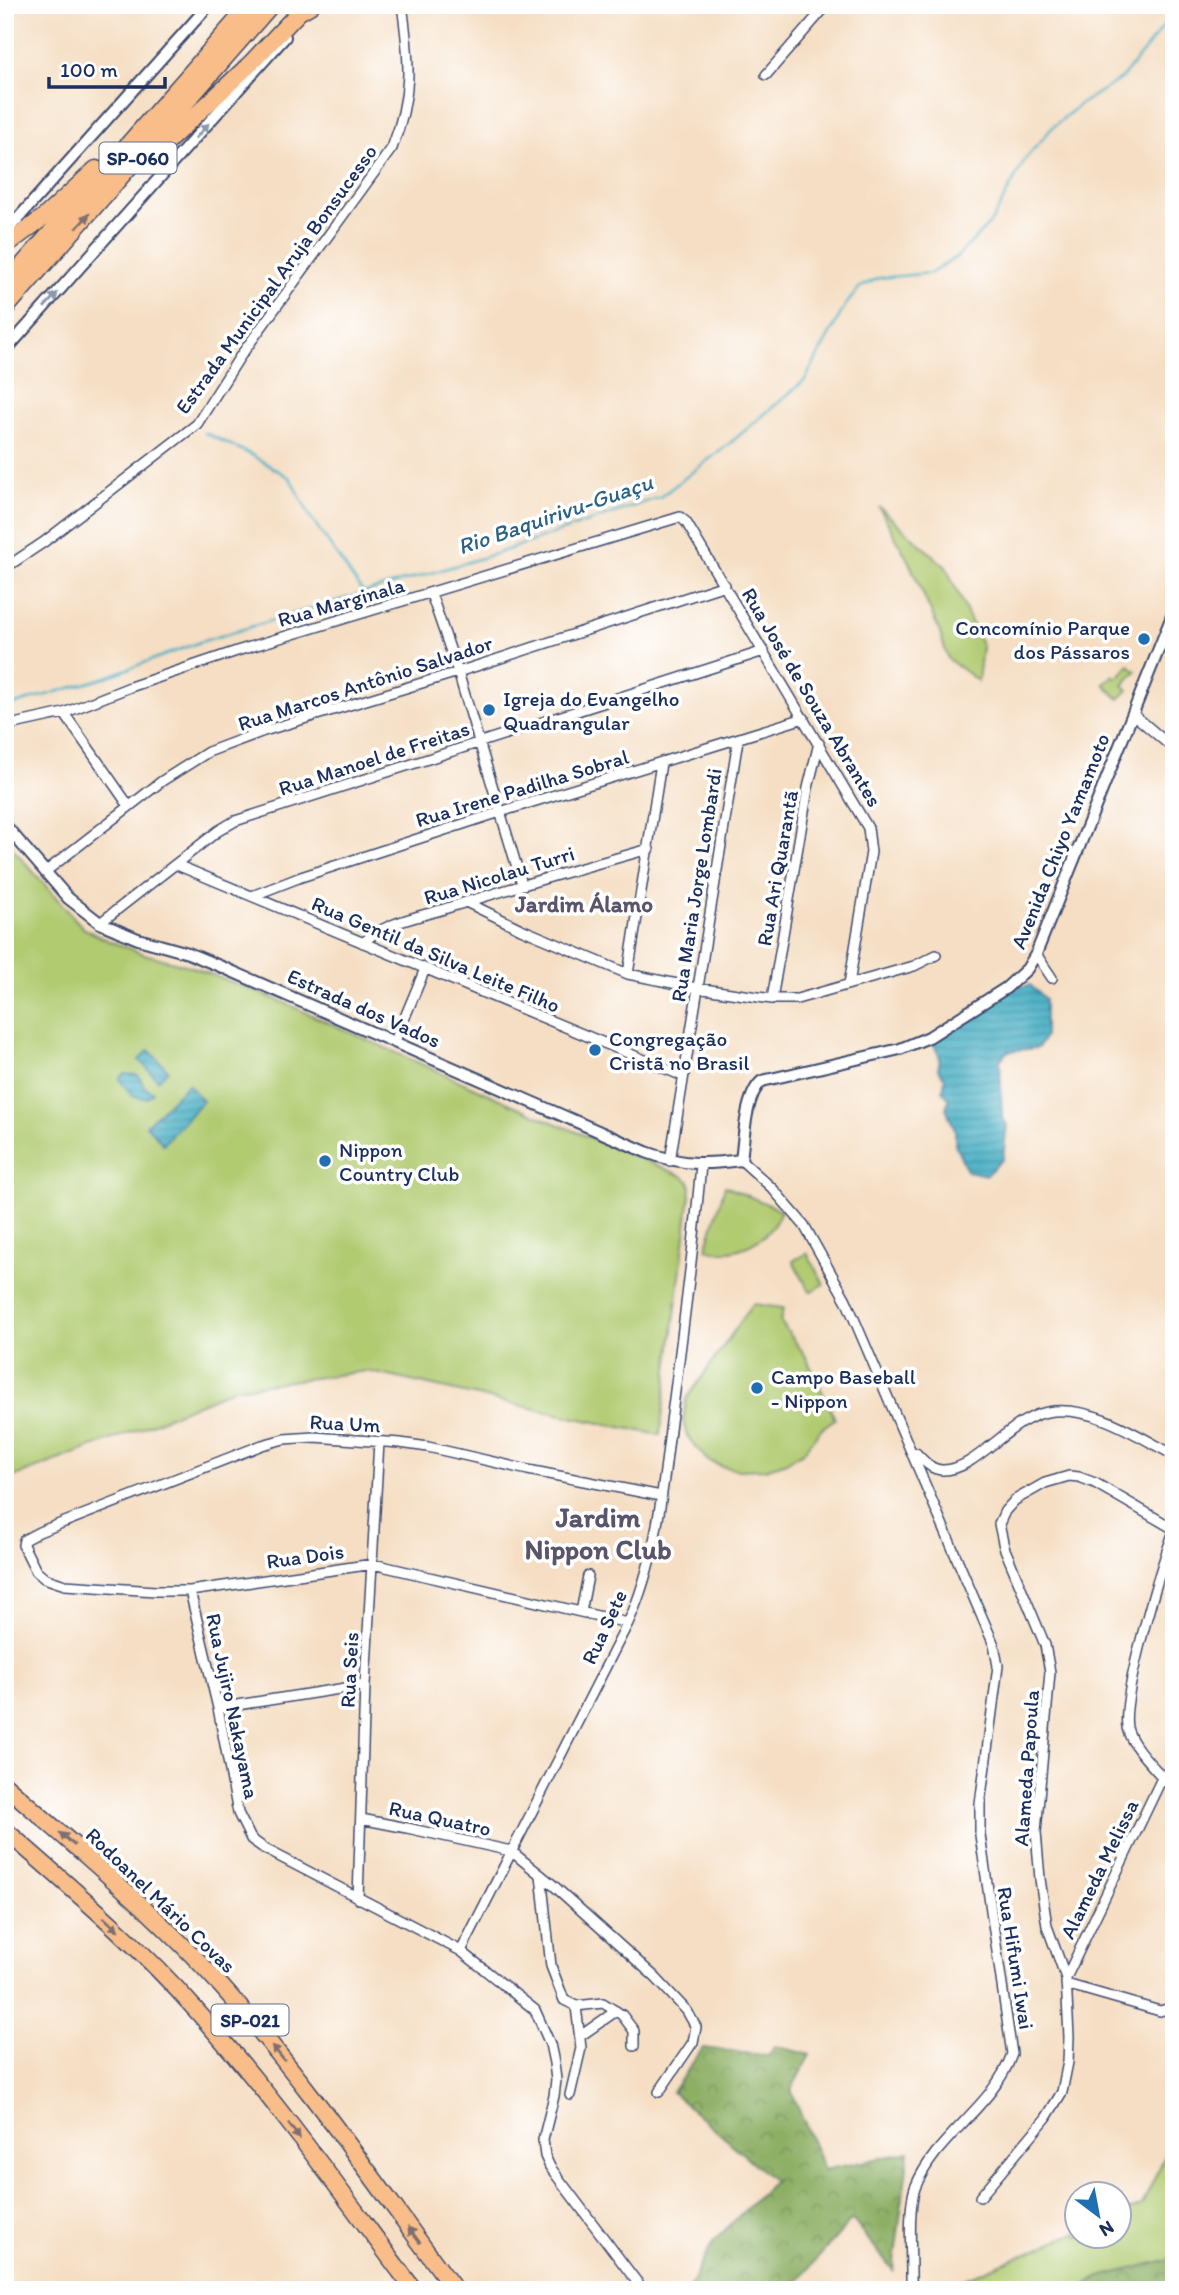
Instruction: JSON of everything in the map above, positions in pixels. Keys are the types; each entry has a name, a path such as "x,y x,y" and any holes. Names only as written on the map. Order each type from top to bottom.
{"highway":[{"name":"SP-060","path":"5,285 250,5"},
{"name":"SP-060","path":"5,309 271,5"},
{"path":"111,189 177,134 249,65 299,12 312,5"},
{"path":"5,246 44,217 100,165 141,132"},
{"name":"Rodoanel Mário Covas","path":"5,1785 142,1906 221,1986 292,2070 455,2290"},
{"name":"SP-021","path":"5,1830 120,1931 194,2007 263,2091 414,2290"}],"street":[{"path":"5,233 209,5"},
{"path":"5,351 312,5"},
{"name":"Estrada Municipal Aruja Bonsucesso","path":"5,568 44,542 197,424 239,358 393,148 404,118 408,91 408,49 402,5"},
{"path":"766,75 827,5"},
{"name":"Rua Marginala","path":"5,726 64,713 209,660 432,594 676,517 686,522"},
{"name":"Rua José de Souza Abrantes","path":"686,522 868,828 871,852 849,984"},
{"name":"Rua Marcos Antônio Salvador","path":"45,872 129,806 208,752 264,731 458,672 724,585"},
{"path":"432,594 522,884"},
{"name":"Avenida Chiyo Yamamoto","path":"741,1160 750,1100 762,1081 900,1049 929,1037 1006,988 1027,969 1036,954 1174,611"},
{"name":"Rua Manoel de Freitas","path":"100,923 218,831 235,821 764,651"},
{"path":"64,713 129,806"},
{"path":"1133,714 1174,749"},
{"name":"Rua Irene Padilha Sobral","path":"252,896 301,877 500,812 804,719"},
{"name":"Rua Maria Jorge Lombardi","path":"670,1161 738,740"},
{"name":"Rua Ari Quarantã","path":"772,999 808,788 819,743"},
{"path":"628,974 661,763"},
{"name":"Estrada dos Vados","path":"5,825 68,898 100,923 138,939 188,953 222,967 670,1161 701,1164 741,1160"},
{"name":"Rua Nicolau Turri","path":"363,943 370,936 393,926 466,902 649,849"},
{"name":"Rua Gentil da Silva Leite Filho","path":"177,865 683,1076"},
{"path":"466,902 521,929 628,974 697,989 772,999 797,999 914,965 936,955"},
{"path":"1036,954 1052,978"},
{"path":"395,1041 425,969"},
{"name":"Rua Hifumi Iwai","path":"741,1160 789,1207 823,1257 846,1300 994,1645 998,1666 980,1804 980,1835 1012,2054 996,2087 936,2154 915,2189 912,2205 912,2290"},
{"name":"Rua Sete","path":"461,1951 636,1606 648,1566 661,1496 694,1253 701,1164"},
{"path":"912,1449 933,1467 942,1470 953,1468 979,1454 1030,1417 1043,1412 1070,1411 1111,1422 1174,1455"},
{"name":"Rua Um","path":"39,1532 284,1439 314,1437 428,1447 661,1496"},
{"name":"Rua Seis","path":"358,1899 365,1685 379,1442"},
{"name":"Alameda Papoula","path":"980,2197 1046,2118 1062,2092 1068,2062 1066,1981 1047,1926 1036,1832 1050,1672 1045,1645 1004,1547 999,1524 1005,1511 1015,1500 1057,1478 1079,1476 1128,1501 1174,1530"},
{"path":"1174,1530 1150,1607 1125,1718 1133,1742 1174,1791"},
{"name":"Rua Dois","path":"39,1532 24,1540 24,1550 36,1571 55,1583 116,1589 190,1591 373,1564 628,1623"},
{"path":"581,1612 589,1576"},
{"name":"Rua Jujiro Nakayama","path":"190,1591 218,1708 237,1813 251,1839 281,1859 461,1951 528,2002 540,2018 550,2044 556,2080 543,2140 545,2156 550,2167 643,2290"},
{"path":"218,1708 365,1685"},
{"name":"Alameda Melissa","path":"1066,1981 1163,1776"},
{"name":"Rua Quatro","path":"361,1819 511,1852"},
{"path":"511,1852 541,1875 655,1977 693,2019 696,2027 693,2042 659,2092"},
{"path":"541,1875 551,1966 564,2000 576,2006 603,2003 616,2011 634,2031 634,2046"},
{"path":"1066,1981 1160,2011 1174,2007"},
{"path":"570,2095 581,2048 576,2006"},
{"path":"579,2037 616,2011"}],"green space":[{"path":"879,507 946,567 982,646 978,681 948,659 939,630 909,562"},
{"path":"1129,665 1136,671 1123,685 1128,690 1119,699 1104,684 1113,675 1117,678"},
{"name":"Nippon Country Club","path":"5,840 83,928 109,941 189,966 278,1000 689,1181 691,1187 660,1435 367,1371 235,1388 142,1428 5,1480"},
{"path":"725,1186 781,1210 769,1230 751,1244 729,1251 706,1249"},
{"path":"807,1253 824,1284 810,1292 793,1261"},
{"name":"Campo Baseball - Nippon","path":"753,1304 783,1308 780,1321 805,1355 835,1419 822,1428 803,1452 784,1463 765,1469 739,1470 720,1466 706,1459 687,1436 683,1421 686,1400"},
{"path":"775,2046 810,2055 791,2090 824,2170 909,2152 893,2270 852,2219 790,2290 688,2290 713,2242 774,2181 672,2092 703,2048 768,2056"},
{"path":"1174,2137 1174,2290 939,2290 1064,2237 1064,2250 1134,2250 1134,2208 1142,2205"},
{"path":"1174,2258 1174,2290 1077,2290 1100,2277"}],"water":[{"path":"1030,985 1045,999 1045,1036 1038,1048 1008,1051 1000,1060 1002,1117 1007,1125 1003,1159 986,1175 967,1171 955,1144 955,1130 946,1108 949,1099 943,1091 945,1078 938,1069 940,1058 932,1040 1017,987"},
{"path":"149,1050 168,1070 158,1080 139,1060"},
{"path":"125,1074 138,1075 144,1086 153,1092 147,1098 134,1096 120,1080"},
{"path":"188,1084 203,1101 163,1144 146,1125"}],"waterway":[{"name":"Rio Baquirivu-Guaçu","path":"5,707 101,679 200,642 498,553 660,497 805,380 845,306 860,287 879,278 931,273 958,256 992,221 1026,158 1052,128 1079,105 1122,78 1174,10"},
{"path":"205,433 252,455 290,478 311,518 364,594"}],"place":[{"name":"Concomínio Parque dos Pássaros","path":"1144,639"},
{"name":"Igreja do Evangelho Quadrangular","path":"489,710"},
{"name":"Congregação Cristã no Brasil","path":"595,1050"},
{"name":"Nippon Country Club","path":"325,1161"},
{"name":"Campo Baseball - Nippon","path":"757,1388"}],"district":[{"name":"Jardim Álamo","path":"584,904"},
{"name":"Jardim Nippon Club","path":"598,1533"}]}
